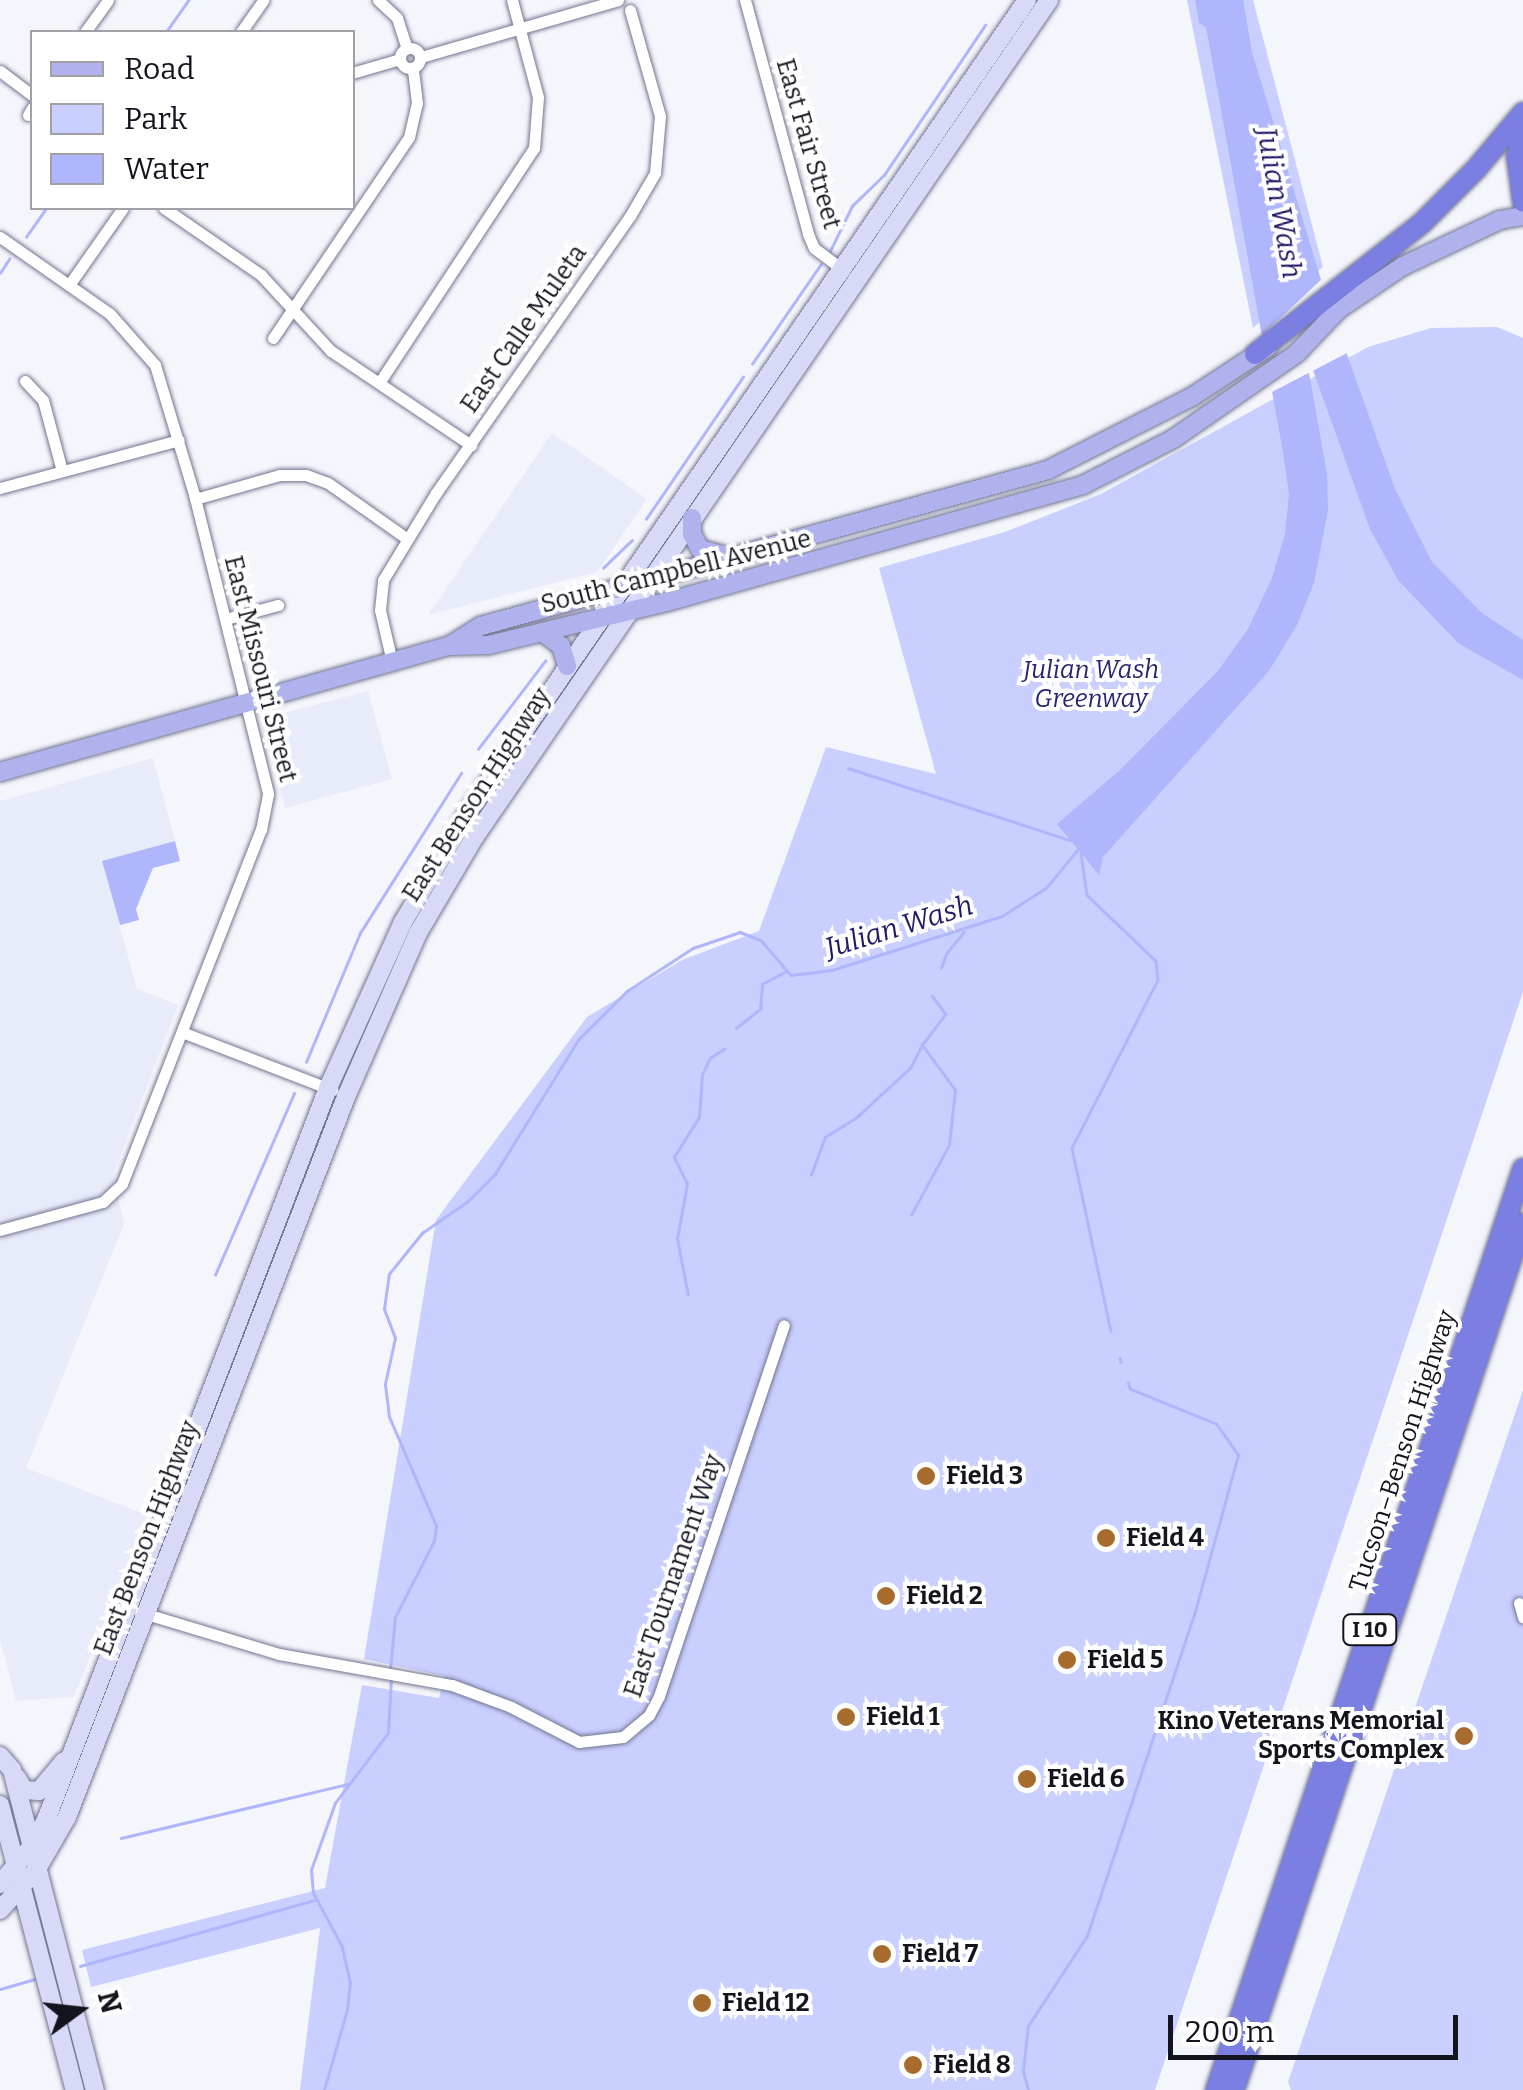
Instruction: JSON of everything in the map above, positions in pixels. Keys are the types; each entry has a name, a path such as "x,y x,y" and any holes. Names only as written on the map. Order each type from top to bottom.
{"highway":[{"path":"1255,354 1338,301 1441,205 1523,113"},
{"path":"1523,130 1517,157 1523,202"},
{"name":"Tucson–Benson Highway","path":"1216,2090 1523,1169"},
{"name":"Tucson–Benson Highway","path":"1234,2090 1523,1224"}],"main road":[{"name":"East Benson Highway","path":"0,1884 32,1846 135,1610 220,1393 382,1006 445,885 692,518 1026,0"},
{"name":"East Benson Highway","path":"220,1393 328,1088 377,973 430,872 620,588 1050,0"},
{"path":"1338,301 1414,253 1523,202"},
{"path":"1338,301 1417,258 1500,220 1523,216"},
{"name":"South Campbell Avenue","path":"0,772 448,646 489,645 601,618 915,535 1083,485 1174,439 1297,353 1338,301"},
{"name":"South Campbell Avenue","path":"448,646 481,626 1048,470 1090,452 1193,396 1255,354"},
{"path":"692,518 692,534 700,550 707,555 738,556"},
{"path":"542,632 562,646 567,666"},
{"name":"East Benson Highway","path":"0,1910 38,1869 67,1817 135,1610"},
{"path":"6,1763 24,1790 39,1791 74,1749"},
{"path":"6,1763 32,1846 95,2090"},
{"path":"0,1805 74,2090"},
{"path":"0,1920 17,1917 31,1925"}],"street":[{"path":"86,30 108,0"},
{"path":"242,30 263,0"},
{"path":"378,0 397,18 404,66 520,27 618,0 630,10 639,0"},
{"path":"378,382 534,148 538,98 512,0"},
{"name":"East Fair Street","path":"745,0 808,234 814,248 849,275"},
{"name":"East Calle Muleta","path":"392,662 380,610 383,580 406,538 630,216 655,173 660,116 630,10"},
{"path":"273,338 409,137 418,102 416,49 355,72"},
{"path":"0,71 30,94"},
{"path":"69,285 123,210"},
{"path":"167,210 261,275 332,351 471,445"},
{"name":"East Missouri Street","path":"0,238 110,314 146,351 162,380 268,785 267,808 126,1174 110,1198 0,1230"},
{"path":"25,381 44,400 62,471"},
{"path":"0,488 179,440"},
{"path":"194,499 279,476 306,475 328,484 406,538"},
{"path":"226,619 278,605"},
{"path":"182,1032 346,1096"},
{"name":"East Tournament Way","path":"135,1610 280,1654 470,1690 579,1742 610,1742 638,1726 658,1696 784,1325"},
{"path":"1519,1603 1523,1617"}],"shaded area":[{"path":"552,433 647,499 597,572 428,615"},
{"path":"368,691 392,779 285,808 262,724 265,718"},
{"path":"153,758 175,841 102,862 137,989 178,1005 113,1175 124,1224 26,1468 147,1515 74,1697 16,1701 0,1639 0,801"}],"green space":[{"path":"1187,0 1253,0 1323,267 1253,328"},
{"name":"Julian Wash Greenway","path":"1497,327 1523,338 1523,992 1155,2090 300,2090 320,1928 91,1987 82,1950 325,1888 362,1685 439,1698 445,1676 364,1659 436,1220 587,1017 682,960 759,931 826,747 936,774 879,568 1005,532 1101,494 1368,347 1431,328"},
{"name":"Kino Veterans Memorial Sports Complex","path":"1523,1390 1523,2090 1291,2090 1288,2082"}],"water":[{"name":"Julian Wash","path":"1195,0 1243,0 1252,52 1325,293 1395,489 1432,562 1482,613 1523,640 1523,680 1458,643 1398,580 1370,529 1304,345 1327,474 1328,510 1314,583 1297,625 1269,671 1103,857 1099,875 1057,824 1120,770 1217,672 1248,629 1272,578 1285,534 1289,494 1283,452 1206,27 1199,23"},
{"path":"175,841 180,861 153,868 136,909 139,920 120,925 102,861"}],"pier":[{"path":"1325,276 1351,351 1268,394 1258,339"}],"waterway":[{"path":"167,30 188,0"},
{"path":"830,251 852,206 884,175 985,25"},
{"path":"26,237 45,210"},
{"path":"0,273 9,259"},
{"path":"752,364 821,264"},
{"path":"646,519 743,377"},
{"path":"603,568 632,540"},
{"path":"478,749 545,661"},
{"path":"848,768 1070,840"},
{"path":"306,1062 360,933 461,773"},
{"name":"Julian Wash","path":"390,1670 395,1617 434,1541 436,1526 389,1417 385,1384 395,1338 384,1309 389,1274 422,1233 468,1201 495,1174 578,1040 627,991 693,948 740,932 761,940 791,975 832,970 1002,916 1046,888 1078,849"},
{"path":"1081,853 1087,895 1156,961 1158,980 1072,1148 1111,1331"},
{"path":"941,968 946,954 964,932"},
{"path":"736,1028 760,1009 762,984 785,972"},
{"path":"911,1215 949,1145 955,1090 922,1045 945,1014 932,996"},
{"path":"811,1175 825,1137 858,1116 910,1068 921,1047"},
{"path":"688,1295 677,1239 687,1184 674,1157 699,1117 702,1075 710,1058 724,1049"},
{"path":"215,1275 294,1093"},
{"path":"1120,1358 1121,1362"},
{"path":"1028,2090 1023,2071 1028,2026 1087,1936 1194,1615 1238,1455 1216,1424 1130,1389 1128,1383"},
{"name":"Julian Wash","path":"324,2090 347,2010 350,1983 341,1945 313,1893 311,1870 335,1803 388,1733 391,1678"},
{"path":"121,1838 348,1784"},
{"path":"80,1966 315,1900"},
{"path":"0,1989 34,1979"}],"place":[{"name":"Field 3","path":"926,1476"},
{"name":"Field 4","path":"1106,1538"},
{"name":"Field 2","path":"886,1596"},
{"name":"Field 5","path":"1067,1660"},
{"name":"Field 1","path":"846,1717"},
{"name":"Kino Veterans Memorial Sports Complex","path":"1464,1736"},
{"name":"Field 6","path":"1027,1779"},
{"name":"Field 7","path":"882,1954"},
{"name":"Field 12","path":"702,2003"},
{"name":"Field 8","path":"913,2065"}]}
